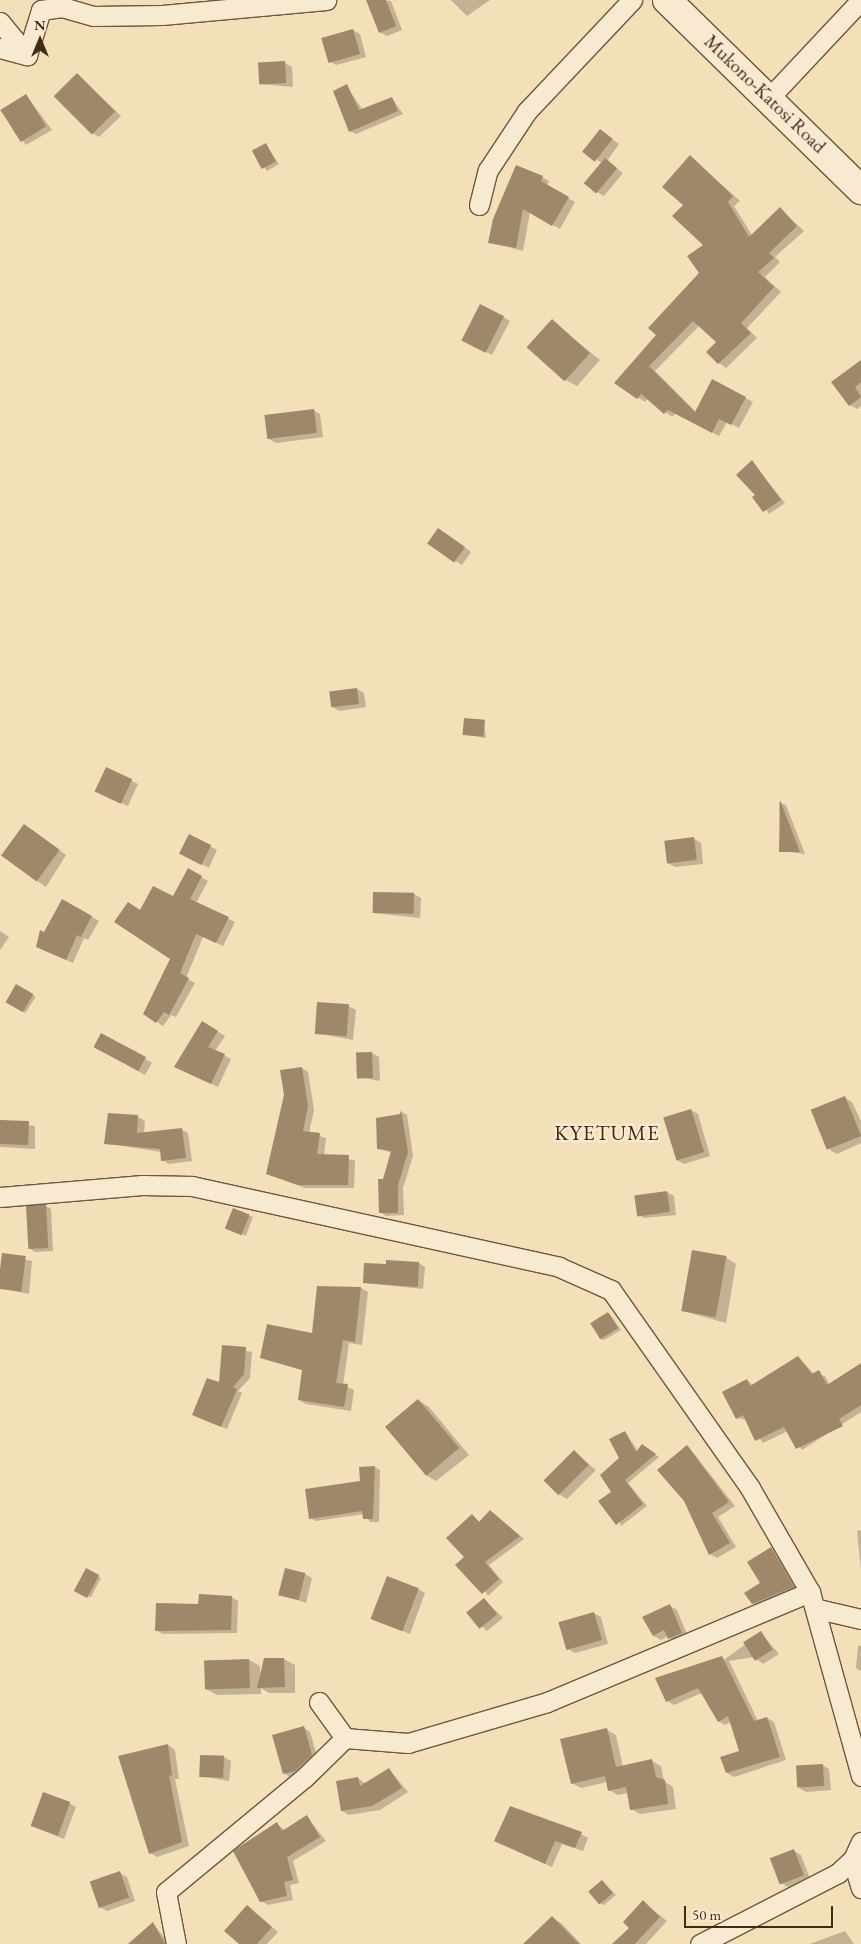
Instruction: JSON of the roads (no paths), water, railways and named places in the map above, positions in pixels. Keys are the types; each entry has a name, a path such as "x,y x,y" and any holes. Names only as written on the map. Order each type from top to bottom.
{"main road":[{"name":"Mukono-Katosi Road","path":"667,0 770,97 861,190"}],"street":[{"path":"27,54 41,10 62,7 93,16 162,16 326,0"},
{"path":"479,206 488,170 527,111 632,0"},
{"path":"770,97 861,0"},
{"path":"0,22 27,54"},
{"path":"0,48 27,54"},
{"path":"0,1197 142,1185 192,1186 594,1278 612,1290 744,1480 810,1592 818,1609 861,1776"},
{"path":"176,1944 166,1892 305,1777 344,1738 408,1743 547,1702 810,1592"},
{"path":"818,1609 861,1618"},
{"path":"319,1702 344,1738"},
{"path":"700,1944 838,1873 853,1859 861,1842"},
{"path":"861,1847 856,1872 861,1888"}],"district":[{"name":"KYETUME","path":"607,1133"}]}
